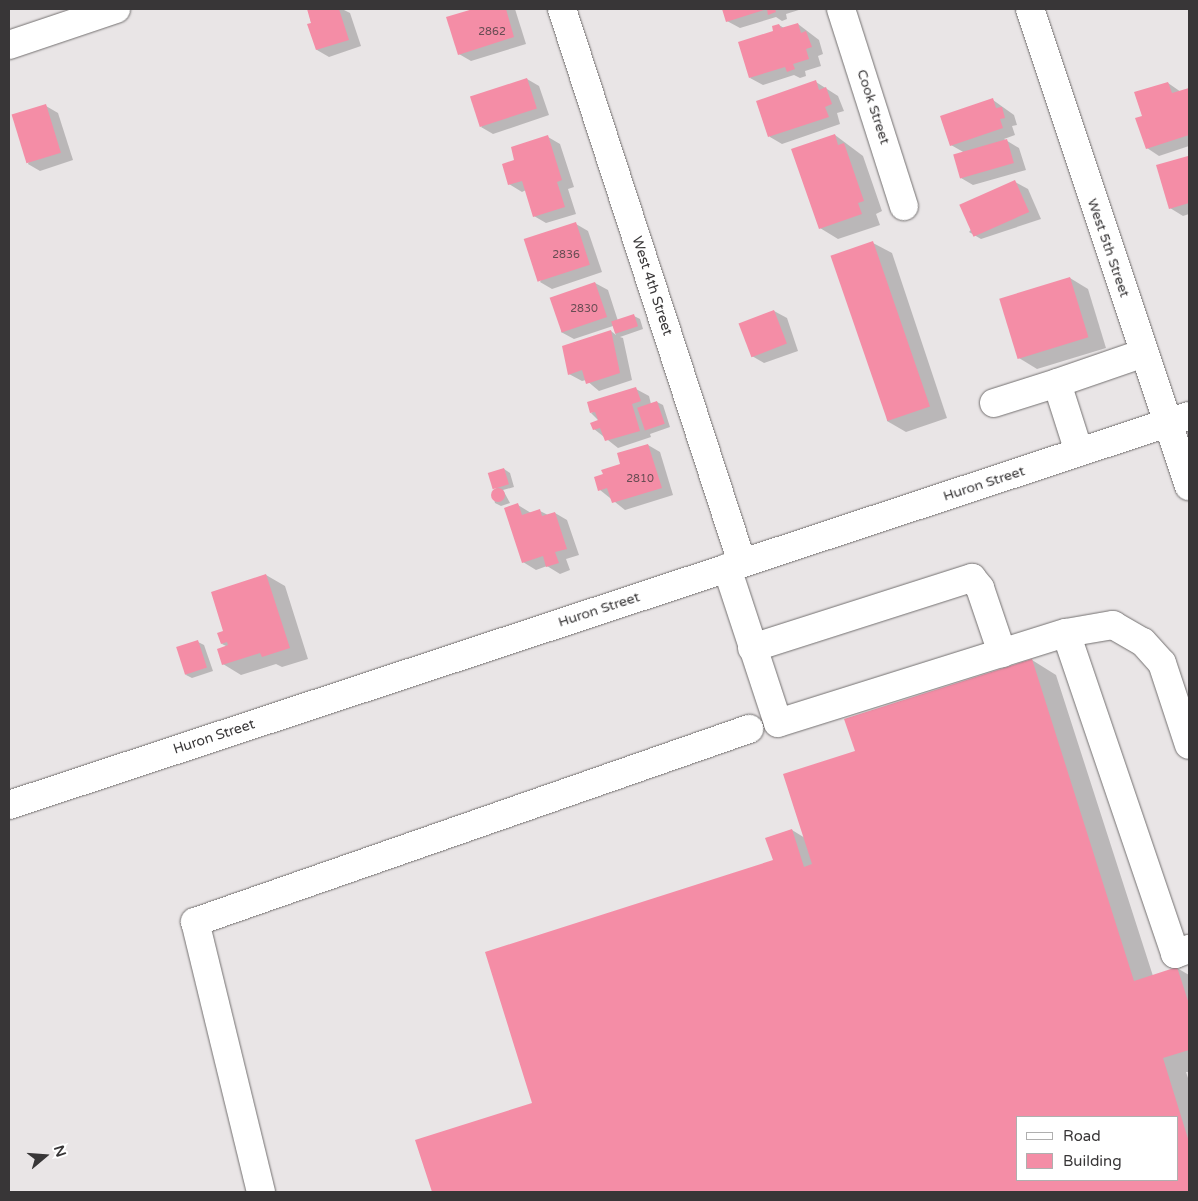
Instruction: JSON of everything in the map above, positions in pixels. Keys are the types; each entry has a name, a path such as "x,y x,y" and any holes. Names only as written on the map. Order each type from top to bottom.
{"street":[{"path":"9,45 62,17 116,9"},
{"name":"West 4th Street","path":"562,9 734,565 752,648 778,723 1002,653"},
{"name":"Cook Street","path":"841,9 904,206"},
{"name":"West 5th Street","path":"1030,9 1144,353 1179,420 1189,486"},
{"path":"994,403 1144,353"},
{"path":"1057,383 1079,452"},
{"name":"Huron Street","path":"9,805 1179,420"},
{"path":"752,648 972,578 980,588 1002,653 1066,633 1113,625 1143,642 1162,663 1189,745"},
{"path":"1066,633 1175,954 1189,949"},
{"path":"261,1192 195,922 749,729"}],"building":[{"path":"307,9 339,9 349,40 316,50 307,24 311,23"},
{"path":"473,9 506,9 514,37 458,55 446,17"},
{"path":"722,9 767,9 726,22"},
{"path":"767,9 775,9 776,12 768,15"},
{"path":"798,23 801,33 806,31 812,47 806,49 809,59 793,64 795,69 787,72 785,67 749,78 738,42 773,31 772,26 779,24 781,28"},
{"path":"527,78 537,108 480,127 470,97"},
{"path":"816,80 819,90 826,87 832,104 825,107 829,117 768,137 756,101"},
{"path":"1168,82 1172,93 1189,88 1189,135 1146,149 1135,118 1142,116 1134,92"},
{"path":"993,98 996,108 1002,107 1005,118 1000,119 1003,128 950,146 940,116"},
{"path":"46,104 61,153 26,163 12,115"},
{"path":"835,134 838,145 844,143 864,201 858,203 862,214 819,229 791,149"},
{"path":"548,135 562,180 557,182 565,207 533,217 522,181 508,185 502,164 514,160 511,147"},
{"path":"1007,139 1014,163 960,178 953,154"},
{"path":"1188,156 1189,203 1169,209 1156,165"},
{"path":"1015,180 1029,212 974,237 959,205"},
{"path":"576,222 590,265 538,282 524,239"},
{"path":"873,241 930,406 887,421 830,256"},
{"path":"1070,277 1088,337 1018,359 999,299"},
{"path":"595,282 607,317 562,333 550,298"},
{"path":"774,310 787,344 751,357 739,324"},
{"path":"634,314 638,326 615,334 611,321"},
{"path":"611,330 620,373 586,384 582,370 568,375 562,346"},
{"path":"636,387 641,401 632,404 640,431 605,441 600,428 593,430 590,423 598,420 595,412 590,413 587,402"},
{"path":"657,401 665,424 645,431 637,408"},
{"path":"648,444 662,488 612,503 607,488 598,491 594,477 603,474 601,470 620,464 617,453"},
{"path":"504,468 509,484 493,489 488,473"},
{"path":"495,488 501,488 505,495 501,502 495,502 491,498 491,492"},
{"path":"518,503 522,515 540,509 542,516 555,512 567,549 555,552 559,563 546,567 543,556 522,563 504,508"},
{"path":"266,574 290,648 262,657 260,653 222,665 217,649 228,645 227,642 221,644 217,633 223,631 211,592"},
{"path":"198,640 207,668 185,675 176,647"},
{"path":"1032,659 1134,981 1177,967 1189,1004 1189,1050 1163,1058 1189,1142 1189,1192 432,1192 415,1140 532,1103 485,952 773,860 765,838 792,829 804,867 812,864 783,774 855,751 844,719"}]}
